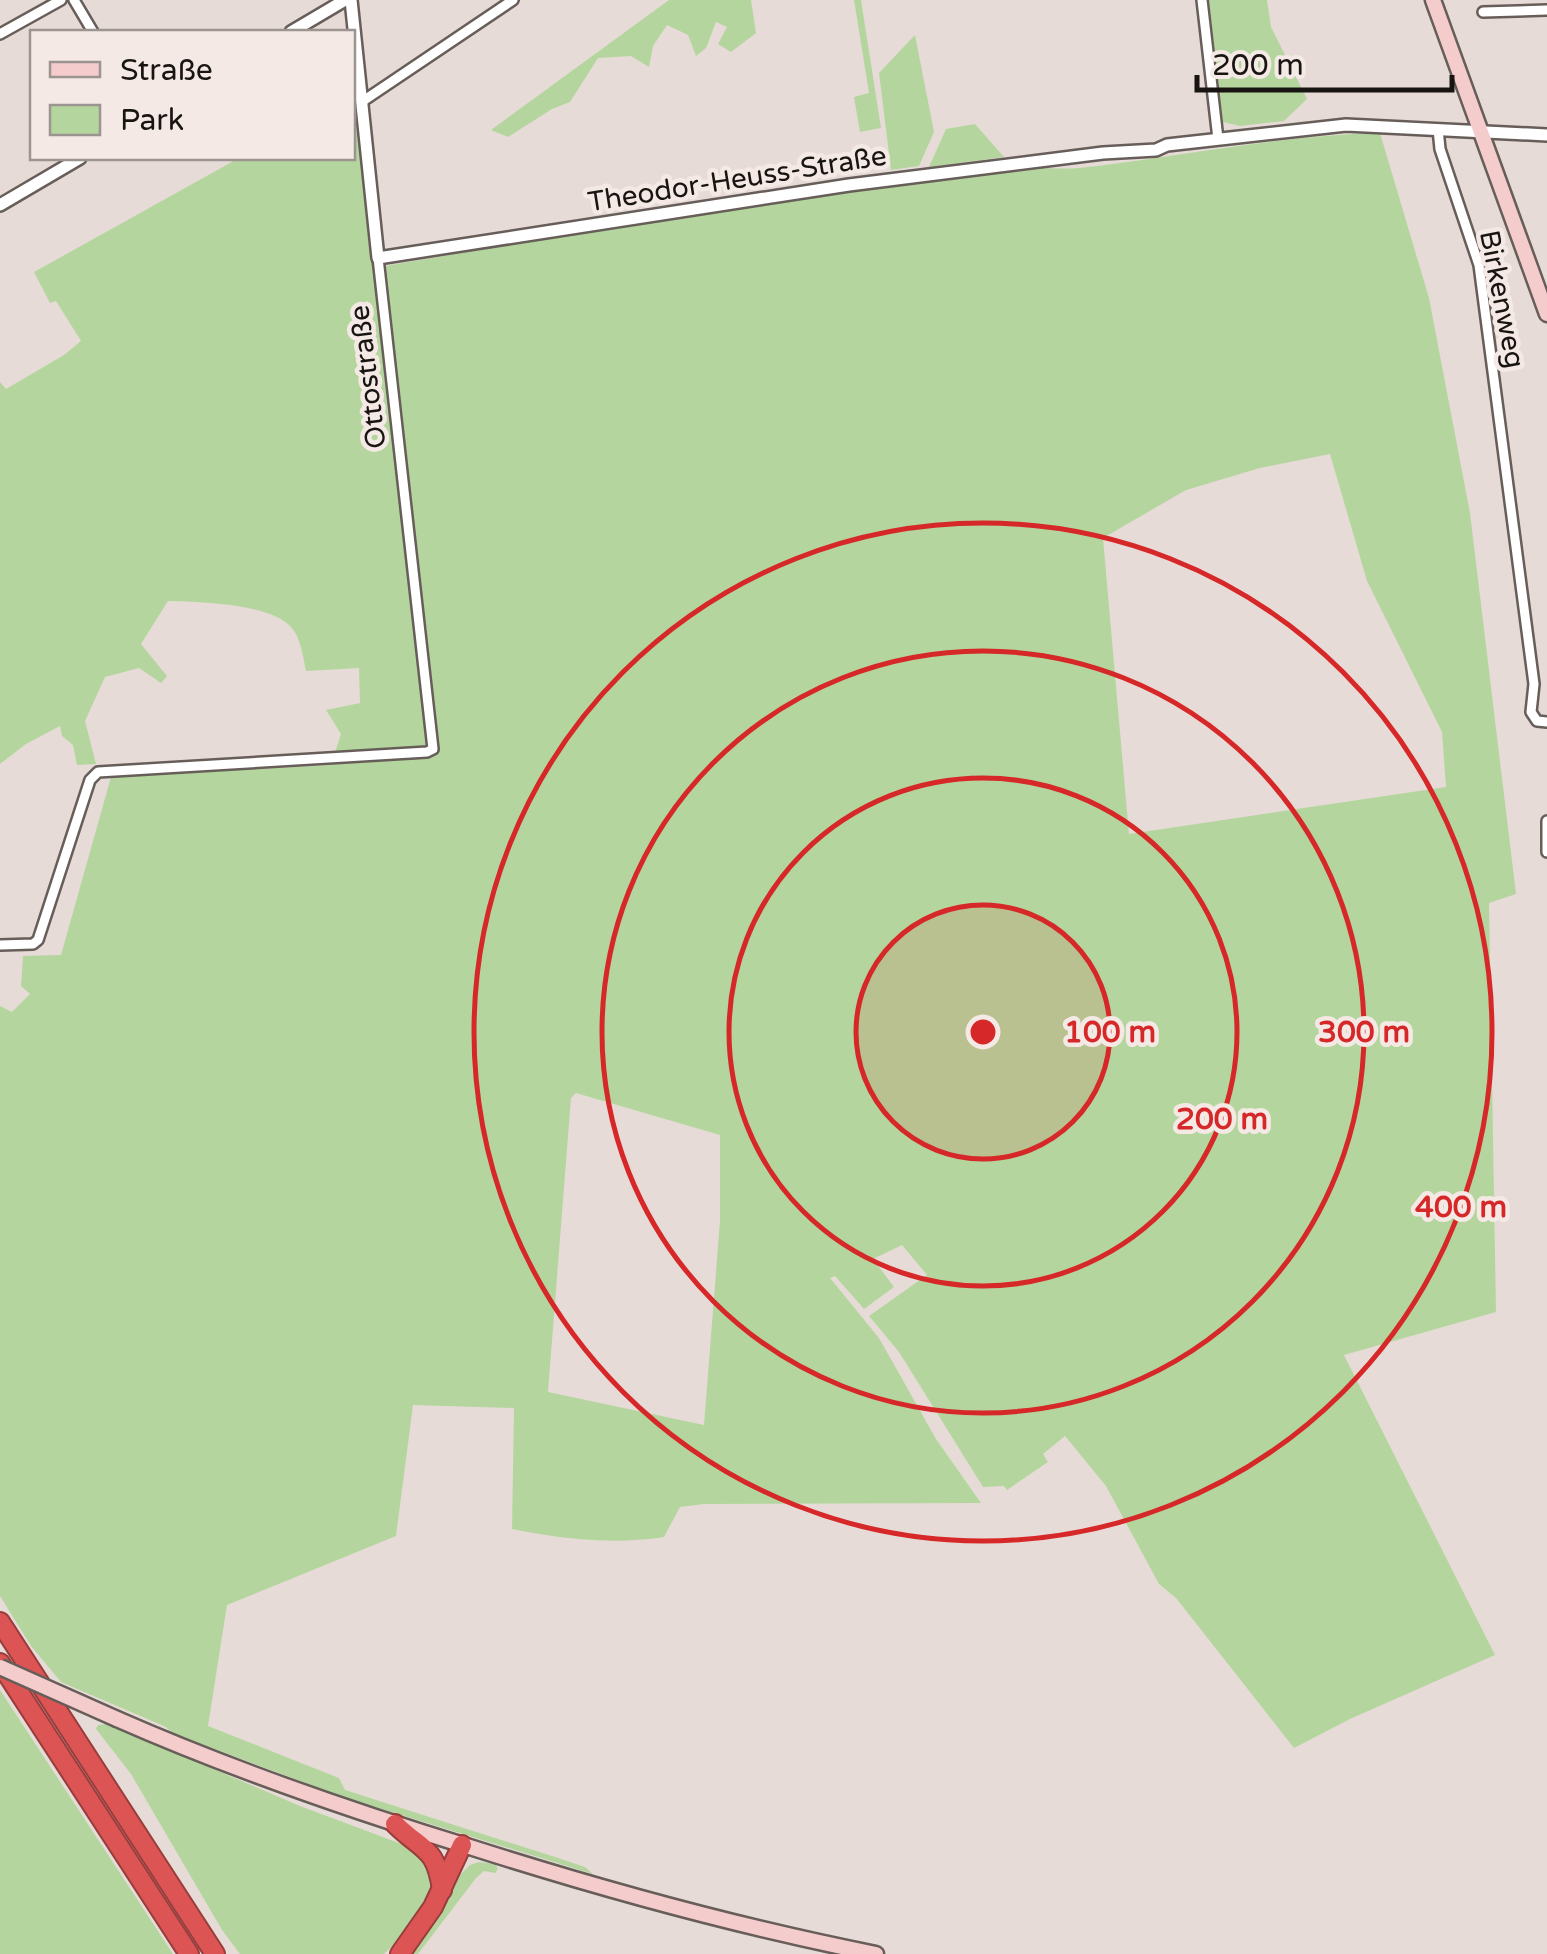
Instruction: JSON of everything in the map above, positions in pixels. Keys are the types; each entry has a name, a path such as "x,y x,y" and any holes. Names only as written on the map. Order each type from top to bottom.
{"highway":[{"path":"0,1622 215,1954"},
{"path":"0,1665 189,1954"},
{"path":"395,1824 432,1854 442,1890"},
{"path":"400,1954 442,1890 462,1845"},
{"path":"193,1922 216,1936 228,1954"}],"main road":[{"path":"1435,7 1547,314"},
{"path":"0,1665 117,1719 283,1787 395,1824 719,1918 876,1954"}],"street":[{"path":"0,34 60,0"},
{"path":"74,0 92,30"},
{"path":"295,30 348,0"},
{"name":"Ottostraße","path":"348,0 352,30"},
{"path":"363,101 513,0"},
{"path":"1202,0 1218,139"},
{"path":"1483,12 1547,10"},
{"name":"Ottostraße","path":"0,945 33,944 38,940 90,780 98,772 414,753 433,748 355,47"},
{"name":"Theodor-Heuss-Straße","path":"378,258 849,185 1104,153 1123,146 1167,145 1312,126 1366,125 1547,135"},
{"name":"Birkenweg","path":"1438,129 1440,149 1479,266 1485,296 1532,665 1531,712 1534,718 1547,722"},
{"path":"0,204 77,160"},
{"path":"1547,821 1547,852"}],"green space":[{"path":"669,0 751,0 756,33 731,52 718,44 727,27 716,22 706,48 696,56 688,35 667,25 653,46 649,67 631,56 598,58 570,102 508,137 491,130"},
{"path":"854,0 861,0 881,128 860,132 854,97 869,93"},
{"path":"1209,0 1267,0 1271,27 1307,99 1284,121 1240,126 1223,122"},
{"path":"915,35 934,132 919,166 891,170 879,73"},
{"path":"355,98 373,268 937,178 1018,168 1079,168 1267,142 1380,133 1429,298 1470,513 1516,894 1489,903 1496,1312 1344,1355 1495,1655 1294,1748 1176,1598 1159,1584 1106,1486 1065,1436 1043,1454 1048,1462 1007,1490 1004,1486 983,1487 899,1352 869,1316 927,1275 902,1245 873,1259 894,1287 864,1309 835,1276 830,1278 879,1338 936,1439 981,1503 704,1504 680,1507 664,1537 607,1541 531,1533 512,1529 514,1408 413,1405 396,1536 227,1605 208,1726 339,1778 345,1790 585,1867 593,1874 346,1798 172,1733 61,1682 31,1646 0,1596 0,1006 12,1012 30,994 21,986 23,956 61,955 111,777 331,765 341,734 326,710 360,703 359,668 306,671 297,637 281,619 233,605 168,601 141,644 167,676 161,683 139,668 105,677 85,721 96,764 77,765 73,745 62,736 60,726 0,764 0,382 6,389 81,341 56,301 50,303 34,272 235,160 355,160","holes":["1330,454 1367,581 1442,732 1446,787 1129,834 1103,538 1186,490 1260,468","576,1093 720,1135 720,1221 704,1425 548,1392 571,1098"]},
{"path":"975,124 1004,157 929,167 946,129"},
{"path":"0,1690 173,1954 0,1954"},
{"path":"108,1724 300,1806 423,1852 434,1879 420,1911 384,1954 240,1954 131,1774 96,1729"},
{"path":"479,1862 495,1864 498,1869 495,1873 484,1871 476,1878 418,1954 409,1954 460,1875"}]}
